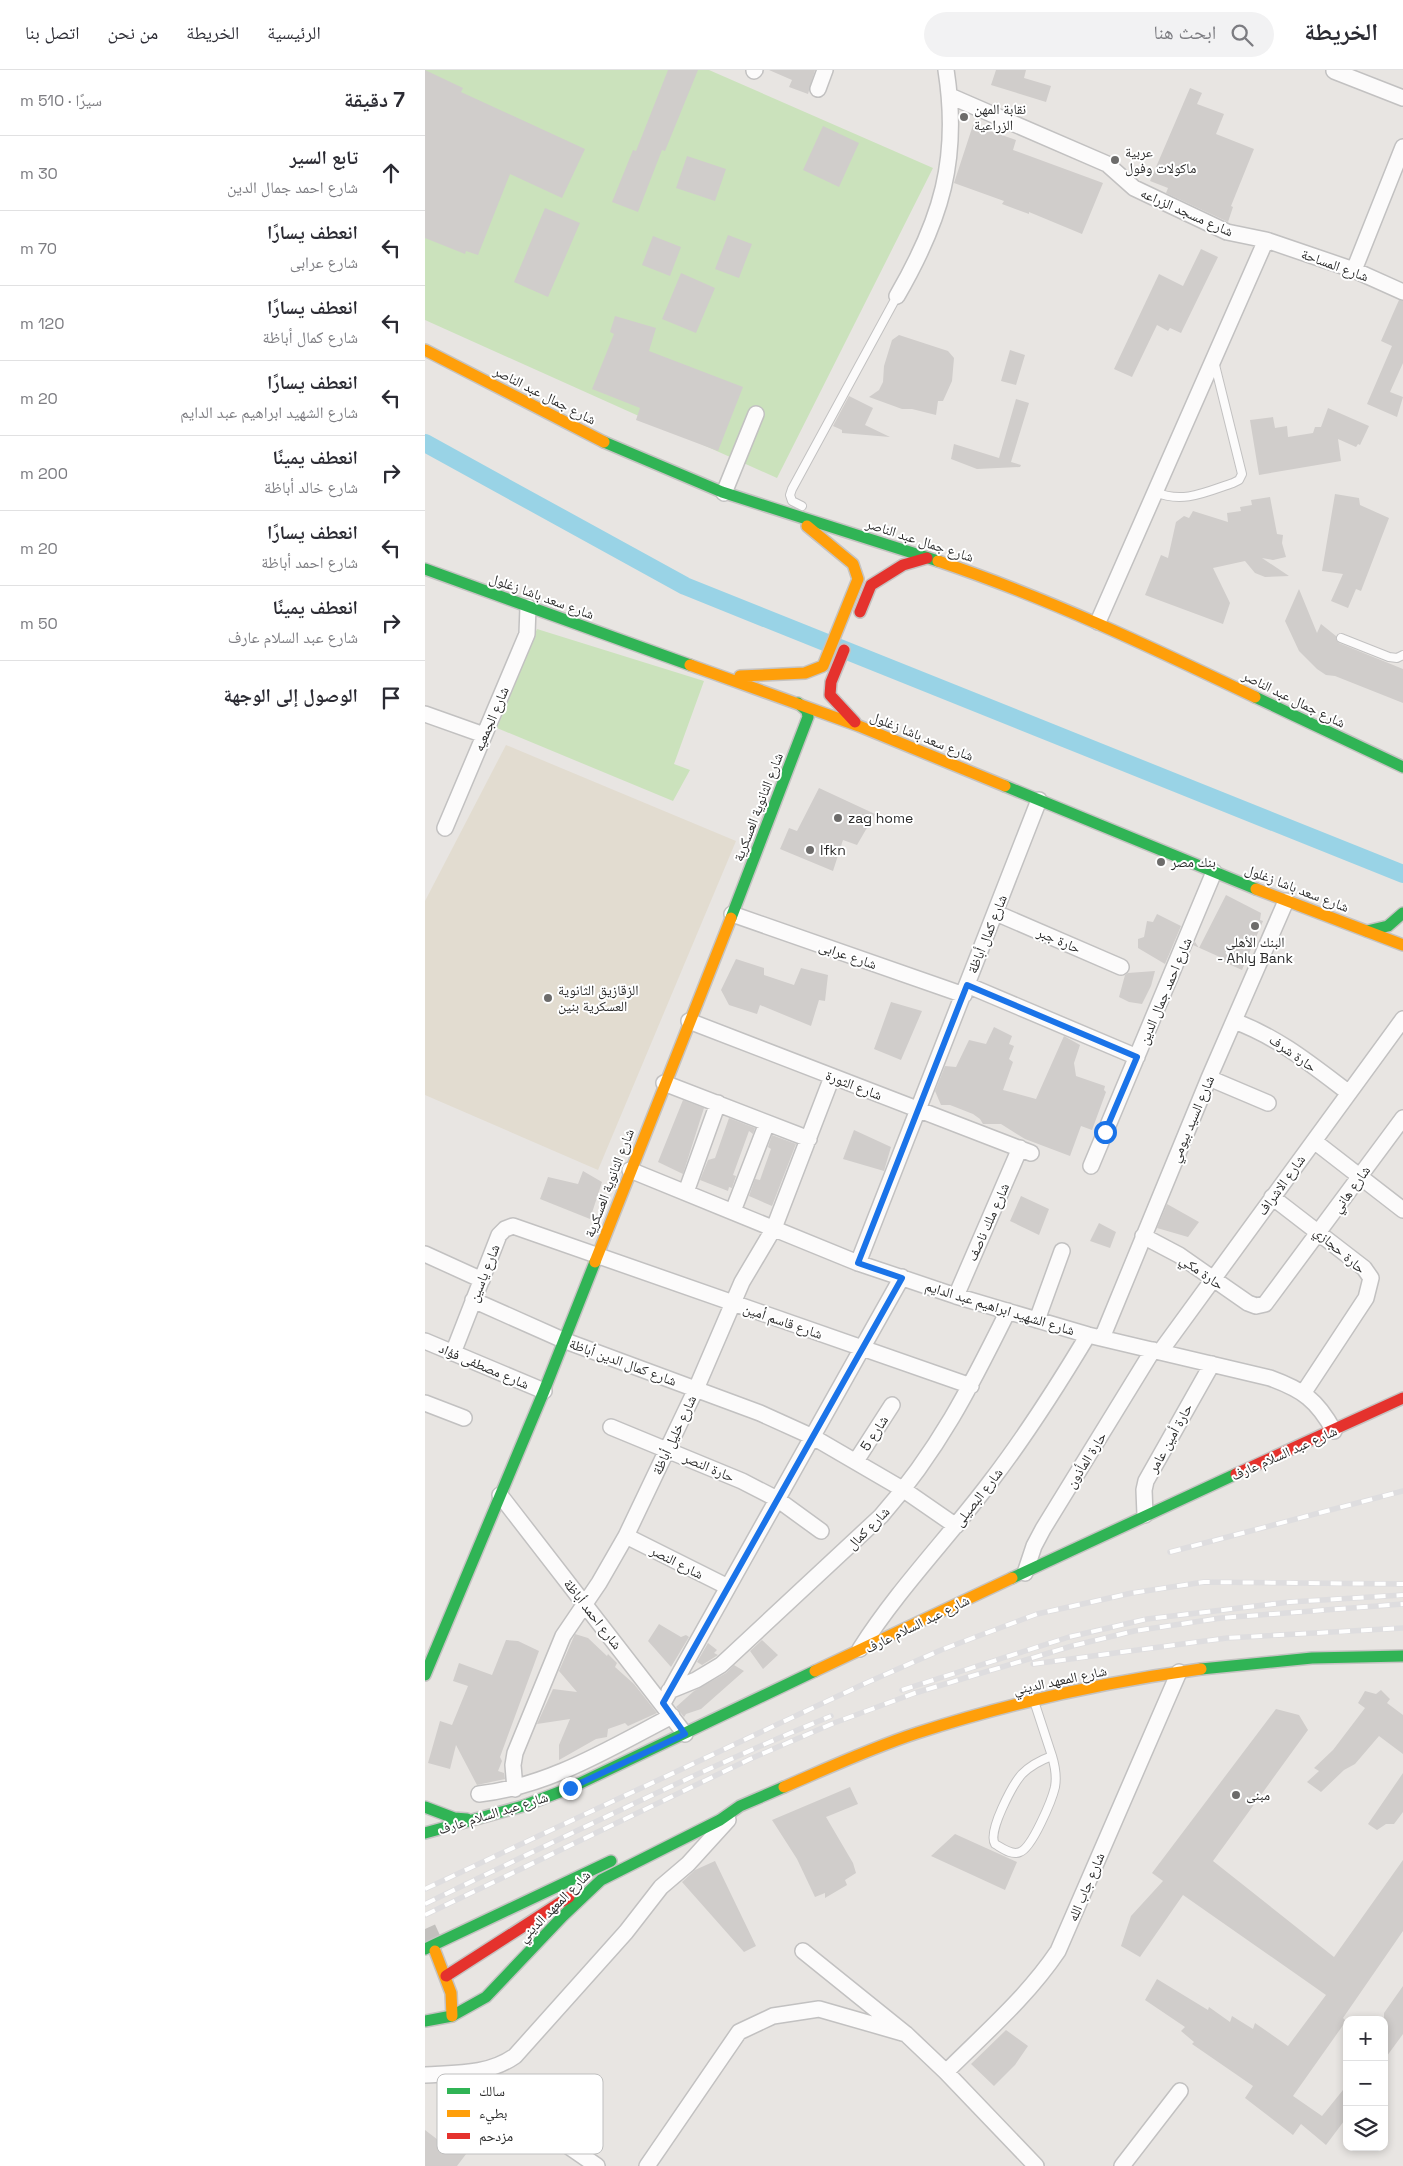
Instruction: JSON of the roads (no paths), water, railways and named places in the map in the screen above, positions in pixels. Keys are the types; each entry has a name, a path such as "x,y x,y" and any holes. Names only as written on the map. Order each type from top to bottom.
{"main road":[{"name":"شارع جمال عبد الناصر","path":"425,350 593,437 658,467 724,493 795,516 930,554 949,564 1098,622 1403,767"},
{"path":"723,676 778,676 805,673 823,666 858,579 853,564 795,516"},
{"path":"856,621 871,585 903,565 930,554"},
{"name":"شارع سعد باشا زغلول","path":"427,574 528,607 859,726 1286,901 1403,945"},
{"path":"849,640 833,676 830,695 859,726"},
{"name":"شارع الثانوية العسكرية","path":"425,1675 543,1391 664,1082 761,844 808,717 807,711 798,703"},
{"path":"1367,931 1383,929 1401,918"},
{"name":"شارع عبد السلام عارف","path":"425,1833 523,1806 570,1788 1145,1515 1334,1431 1403,1398"},
{"name":"شارع المعهد الديني","path":"430,1950 715,1812 740,1806 868,1751 975,1715 1034,1699 1179,1672 1244,1663 1312,1658 1403,1656"},
{"name":"شارع المعهد الديني","path":"425,2021 447,2018 486,1998 563,1916 601,1880 719,1820 740,1806"},
{"path":"425,1807 454,1818 474,1819"},
{"path":"446,1976 537,1916 601,1880"},
{"path":"430,1950 446,1976 451,1993 447,2018 433,2011"}],"street":[{"path":"818,90 825,70"},
{"path":"897,296 932,229 945,186 951,141 950,96 946,70"},
{"path":"1334,71 1403,98"},
{"name":"شارع مسجد الزراعه","path":"950,96 1107,164 1134,188 1227,232 1266,240"},
{"path":"1354,270 1403,147"},
{"path":"1098,622 1266,240"},
{"name":"شارع المساحة","path":"1266,240 1354,270 1403,292"},
{"path":"724,493 756,414"},
{"name":"شارع الجمعيه","path":"445,828 527,634 528,607"},
{"path":"425,714 484,735"},
{"name":"شارع كمال أباظة","path":"858,1263 1039,800"},
{"name":"شارع احمد جمال الدين","path":"1091,1166 1214,872"},
{"name":"شارع السيد بيومي","path":"1095,1336 1143,1236 1286,901"},
{"name":"حارة جبر","path":"996,913 1121,967"},
{"name":"شارع عرابى","path":"732,914 965,990 1137,1057"},
{"name":"شارع الثورة","path":"689,1020 1025,1150"},
{"name":"حارة شرف","path":"1234,1020 1289,1047 1349,1093"},
{"name":"شارع الاشراف","path":"1156,1351 1403,1020"},
{"name":"شارع خليل أباظة","path":"515,1788 513,1765 515,1753 563,1636 585,1604 626,1536 695,1390 732,1303 774,1228 832,1076"},
{"path":"1209,1078 1268,1103"},
{"path":"664,1082 809,1139"},
{"path":"686,1192 718,1103"},
{"name":"شارع هاني","path":"1261,1305 1271,1298 1403,1118"},
{"path":"733,1211 767,1123"},
{"path":"1314,1141 1403,1210"},
{"name":"شارع ملك ناصف","path":"956,1296 1025,1150"},
{"name":"شارع الشهيد ابراهيم عبد الدايم","path":"630,1170 858,1263 956,1296 1095,1336 1271,1378 1304,1392 1321,1410 1334,1431"},
{"name":"حارة حجازي","path":"1272,1197 1320,1232 1364,1268 1371,1278 1366,1298 1304,1392"},
{"name":"شارع ياسين","path":"453,1353 499,1236 505,1229 513,1226 596,1255"},
{"name":"حارة مكي","path":"1143,1236 1173,1252 1248,1303 1261,1305"},
{"path":"1037,1320 1063,1250"},
{"path":"425,1254 482,1280"},
{"name":"شارع قاسم أمين","path":"596,1255 971,1386"},
{"path":"666,1697 902,1278"},
{"name":"شارع كمال الدين أباظة","path":"473,1300 563,1340 760,1413 813,1437 903,1490 956,1526"},
{"name":"شارع كمال","path":"666,1697 721,1665 857,1540 903,1490 941,1439 971,1386 1008,1311"},
{"name":"شارع البصيلى","path":"857,1653 885,1613 956,1526 1026,1433 1095,1336"},
{"name":"شارع مصطفى فؤاد","path":"425,1341 543,1391"},
{"name":"حارة المأذون","path":"1025,1572 1034,1546 1043,1529 1156,1351"},
{"name":"حارة أمين عامر","path":"1145,1515 1144,1490 1146,1481 1212,1364"},
{"path":"425,1403 464,1418"},
{"name":"شارع 5","path":"856,1461 892,1405"},
{"name":"حارة النصر","path":"611,1427 742,1481 777,1499 821,1531"},
{"name":"شارع احمد أباظة","path":"500,1495 585,1604 666,1697 672,1716 685,1734"},
{"name":"شارع النصر","path":"626,1536 728,1587"},
{"name":"شارع جاب الله","path":"946,2072 1029,1990 1058,1951 1179,1672"},
{"name":"شارع عبد السلام عارف","path":"479,1794 515,1788 565,1772 672,1716"},
{"path":"439,2074 482,2071 505,2063 525,2048 626,1932 661,1887 688,1864 740,1806"},
{"path":"803,1950 906,2034 946,2072 1035,2166"},
{"path":"647,2166 739,2032 773,2016 819,2009 906,2034"},
{"path":"1122,2166 1179,2091"},
{"path":"579,2154 597,2166"}],"lane":[{"path":"815,510 797,505 792,501 790,495 792,489 897,296"},
{"path":"1155,492 1168,498 1182,499 1233,483 1239,480 1243,474 1214,360"},
{"path":"1341,638 1389,657 1397,658 1403,655"},
{"path":"1034,1699 1053,1756 1056,1771 1055,1787 1030,1844 1020,1852 1013,1853 995,1844 992,1835 1012,1788 1022,1774 1036,1762 1053,1756"}],"waterway":[{"path":"425,443 685,586 1403,874"}],"tunnel":[{"path":"425,1929 435,1951"}],"railway":[{"path":"1170,1552 1403,1491"},
{"path":"425,1889 866,1683 941,1650 1037,1614 1132,1593 1204,1582 1403,1584"},
{"path":"902,1690 1069,1637 1147,1619 1290,1602 1403,1595"},
{"path":"425,1915 750,1759 834,1723 915,1693 1072,1646 1134,1631 1221,1618 1403,1604"},
{"path":"1033,1664 1227,1638 1403,1628"},
{"path":"425,1904 677,1783 831,1716"}],"place":[{"name":"نقابة المهن الزراعية","path":"964,117"},
{"name":"عربية ماكولات وفول","path":"1115,160"},
{"name":"zag home","path":"838,818"},
{"name":"lfkn","path":"810,850"},
{"name":"بنك مصر","path":"1161,862"},
{"name":"البنك الأهلي - Ahly Bank","path":"1255,926"},
{"name":"الزقازيق الثانوية العسكرية بنين","path":"548,998"},
{"name":"مبنى","path":"1236,1795"}]}
